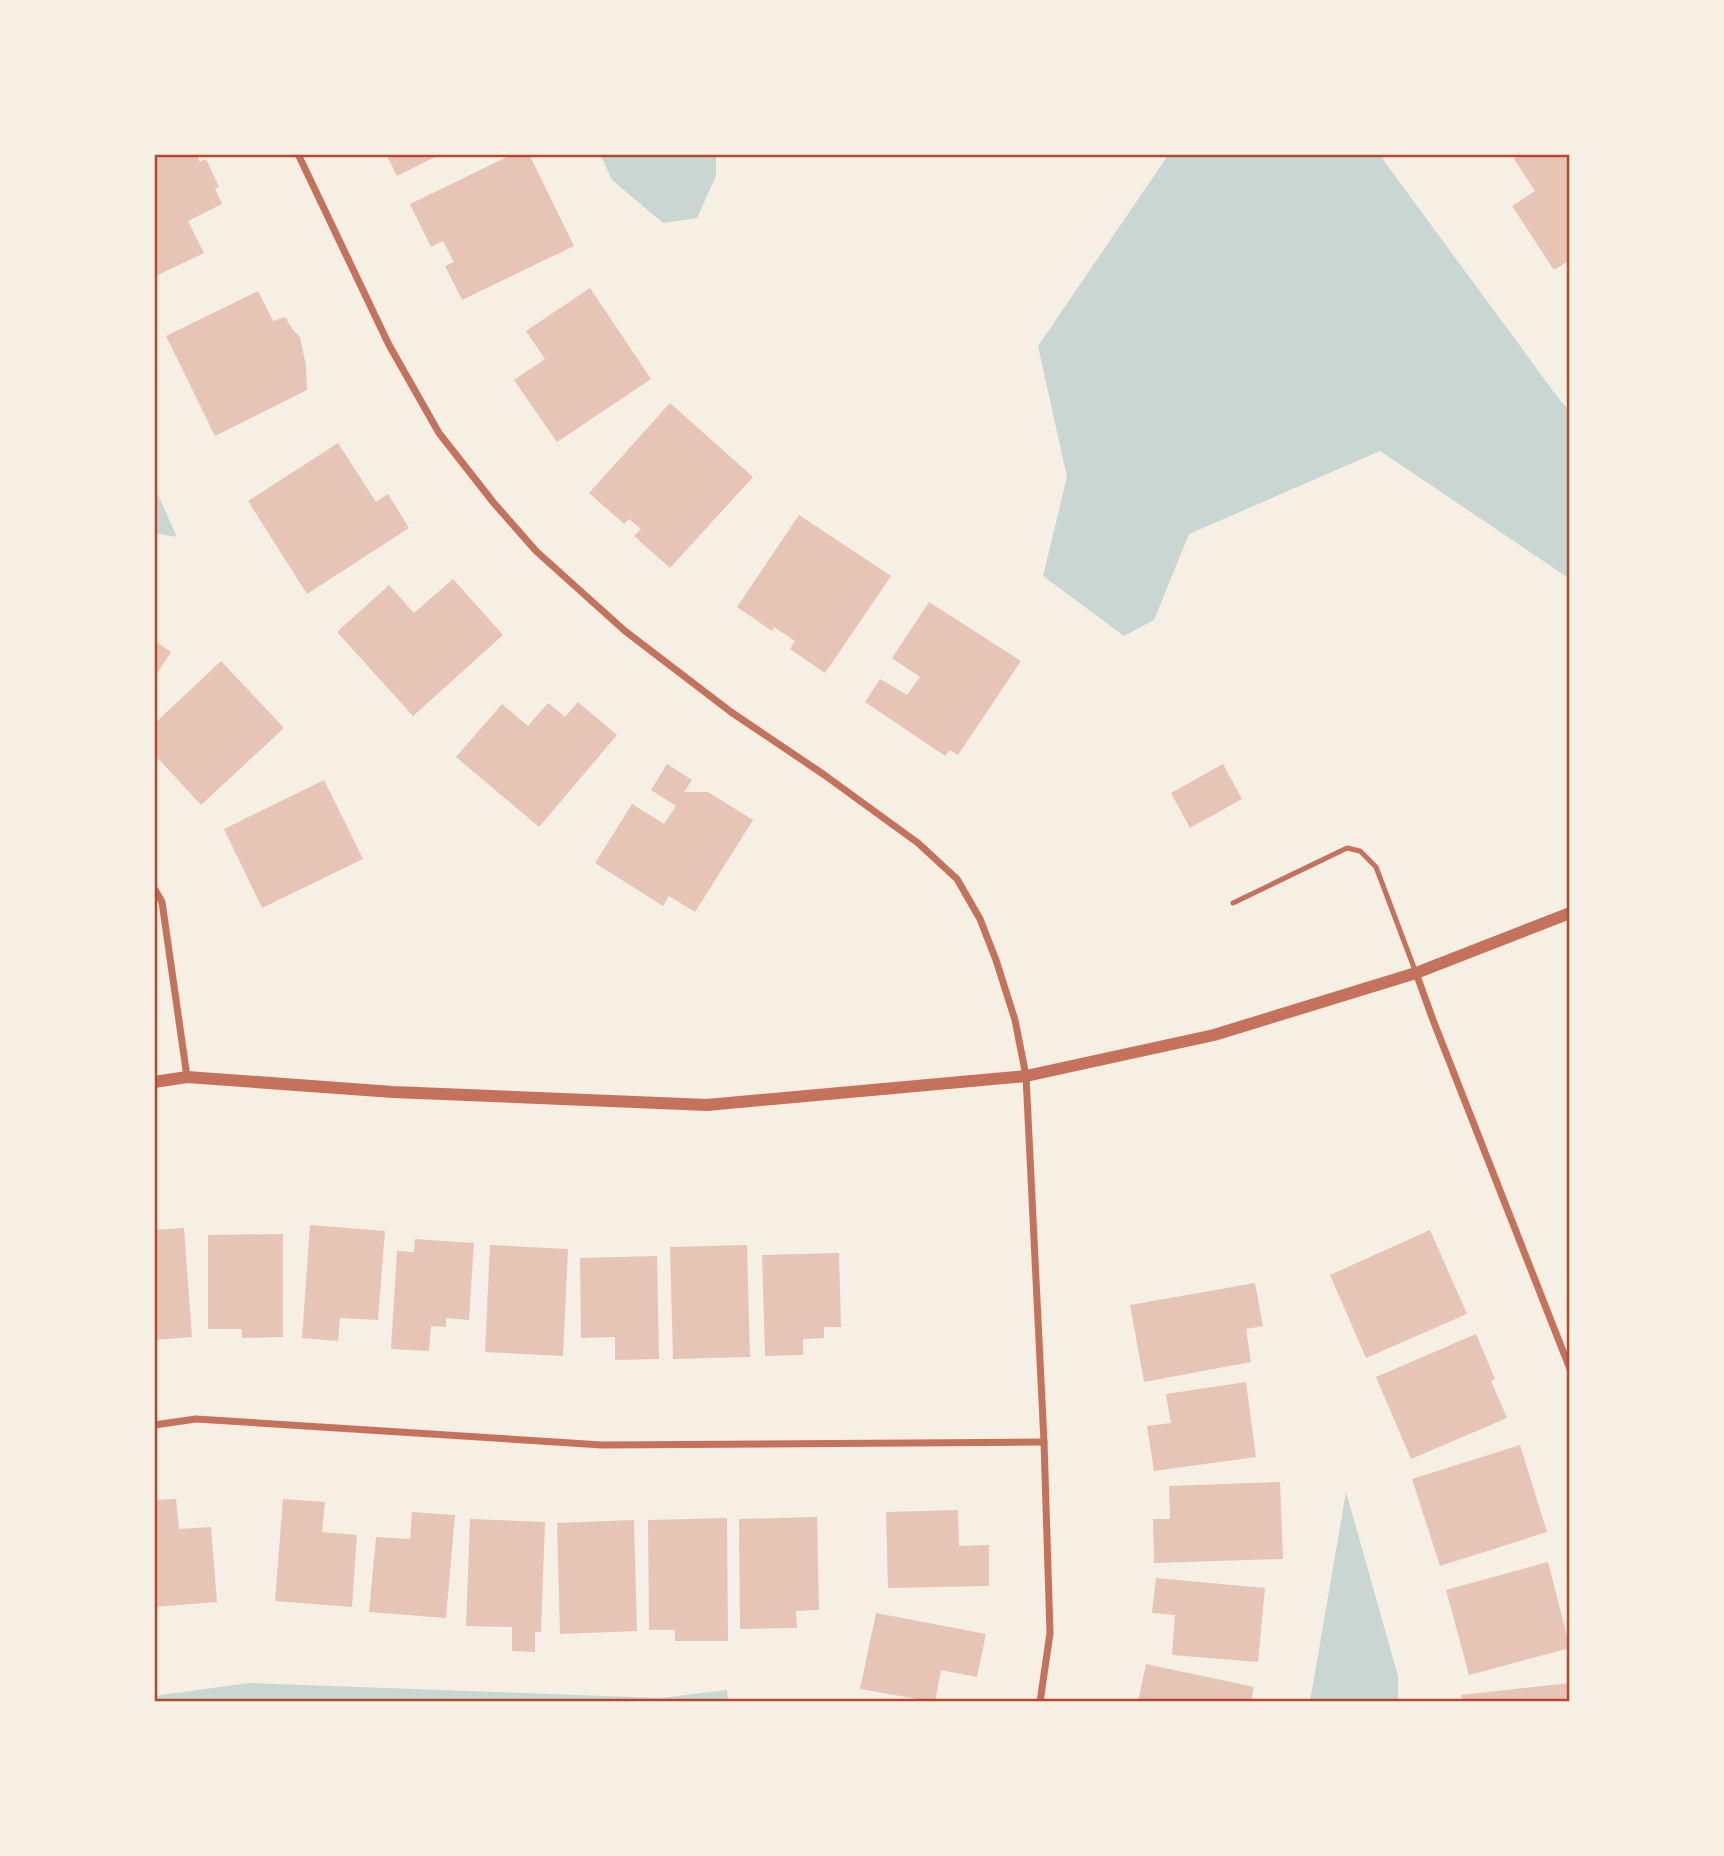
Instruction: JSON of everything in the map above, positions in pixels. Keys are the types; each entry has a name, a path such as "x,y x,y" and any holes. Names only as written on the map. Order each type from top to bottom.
{"street":[{"path":"298,154 389,345 439,433 493,502 536,551 625,631 731,712 918,843 957,879 980,919 1015,1020 1026,1076 1044,1442 1050,1633 1040,1702"},
{"path":"154,888 162,902 187,1077"},
{"path":"154,1082 187,1077 393,1092 706,1105 1026,1076 1214,1035 1416,973 1570,913"},
{"path":"1416,973 1570,1368"},
{"path":"154,1425 196,1419 602,1445 1044,1442"}],"lane":[{"path":"1233,903 1347,848 1360,851 1376,867 1416,973"}],"shaded area":[{"path":"600,154 716,154 716,176 697,218 663,223 612,180"},
{"path":"1169,154 1381,154 1570,411 1570,579 1380,451 1189,534 1154,620 1124,636 1043,576 1067,477 1038,346"},
{"path":"154,486 177,537 154,533"},
{"path":"1346,1492 1398,1676 1398,1702 1310,1702"},
{"path":"249,1683 661,1698 727,1690 728,1702 154,1702 154,1696"}],"building":[{"path":"154,154 196,154 200,162 206,159 219,187 215,189 222,204 188,221 204,253 154,277"},
{"path":"386,154 441,154 397,176"},
{"path":"513,154 529,154 574,246 462,300 445,266 454,262 443,241 431,247 410,204"},
{"path":"1522,154 1570,154 1570,260 1554,270 1512,206 1535,191 1514,159"},
{"path":"590,288 651,379 557,442 514,380 545,359 526,331"},
{"path":"258,291 273,321 285,317 300,337 306,366 307,390 215,436 166,336"},
{"path":"670,403 753,477 670,568 634,536 641,529 629,519 624,524 589,493"},
{"path":"338,443 376,502 388,494 409,528 307,594 248,501"},
{"path":"799,515 891,576 825,673 790,649 795,641 774,627 772,631 737,607"},
{"path":"453,579 503,635 413,716 337,632 389,585 414,613"},
{"path":"929,602 1021,661 958,755 950,750 945,756 865,702 880,679 907,695 920,677 892,658"},
{"path":"154,640 171,652 154,678"},
{"path":"221,661 284,728 201,805 154,754 154,724"},
{"path":"578,702 617,735 539,827 456,757 502,704 528,726 548,703 565,717"},
{"path":"667,764 692,780 684,792 708,792 753,820 695,912 669,896 663,906 595,863 632,804 664,824 676,806 651,790"},
{"path":"1223,764 1242,799 1190,828 1171,793"},
{"path":"324,780 363,859 262,908 224,829"},
{"path":"310,1225 385,1231 378,1320 340,1318 338,1341 302,1338"},
{"path":"184,1228 192,1337 154,1340 154,1230"},
{"path":"1430,1230 1467,1314 1366,1358 1330,1275"},
{"path":"283,1234 283,1337 242,1338 242,1329 208,1329 208,1235"},
{"path":"415,1239 474,1243 469,1320 446,1318 446,1327 431,1326 429,1351 391,1349 397,1251 414,1252"},
{"path":"490,1245 568,1249 563,1356 485,1352"},
{"path":"747,1245 750,1357 673,1359 670,1247"},
{"path":"839,1253 841,1327 824,1327 824,1338 803,1339 803,1355 765,1356 762,1255"},
{"path":"657,1256 659,1359 615,1360 615,1337 581,1338 580,1258"},
{"path":"1255,1283 1263,1326 1246,1329 1251,1362 1144,1382 1130,1305"},
{"path":"1476,1334 1495,1379 1491,1381 1507,1418 1411,1459 1376,1377"},
{"path":"1246,1382 1256,1457 1154,1471 1147,1426 1171,1423 1166,1394"},
{"path":"1520,1445 1547,1532 1440,1566 1412,1479"},
{"path":"1280,1482 1283,1559 1154,1563 1153,1519 1170,1519 1169,1486"},
{"path":"176,1499 179,1529 211,1527 217,1602 154,1607 154,1500"},
{"path":"283,1499 325,1502 322,1532 357,1535 352,1607 275,1601"},
{"path":"958,1510 959,1546 989,1545 989,1586 888,1588 886,1512"},
{"path":"412,1512 455,1515 446,1618 369,1612 376,1537 410,1539"},
{"path":"817,1517 819,1610 796,1611 797,1628 740,1629 739,1519"},
{"path":"727,1518 728,1641 675,1641 675,1630 649,1630 648,1520"},
{"path":"470,1519 545,1522 541,1632 535,1632 535,1652 512,1651 512,1627 466,1626"},
{"path":"634,1520 637,1631 560,1634 557,1523"},
{"path":"1548,1562 1570,1648 1469,1675 1446,1590"},
{"path":"1156,1578 1265,1588 1258,1662 1172,1655 1175,1615 1152,1613"},
{"path":"876,1613 986,1634 977,1677 941,1670 935,1702 860,1689"},
{"path":"1146,1664 1254,1687 1251,1702 1138,1702"},
{"path":"1570,1683 1570,1702 1462,1702 1461,1695"}]}
